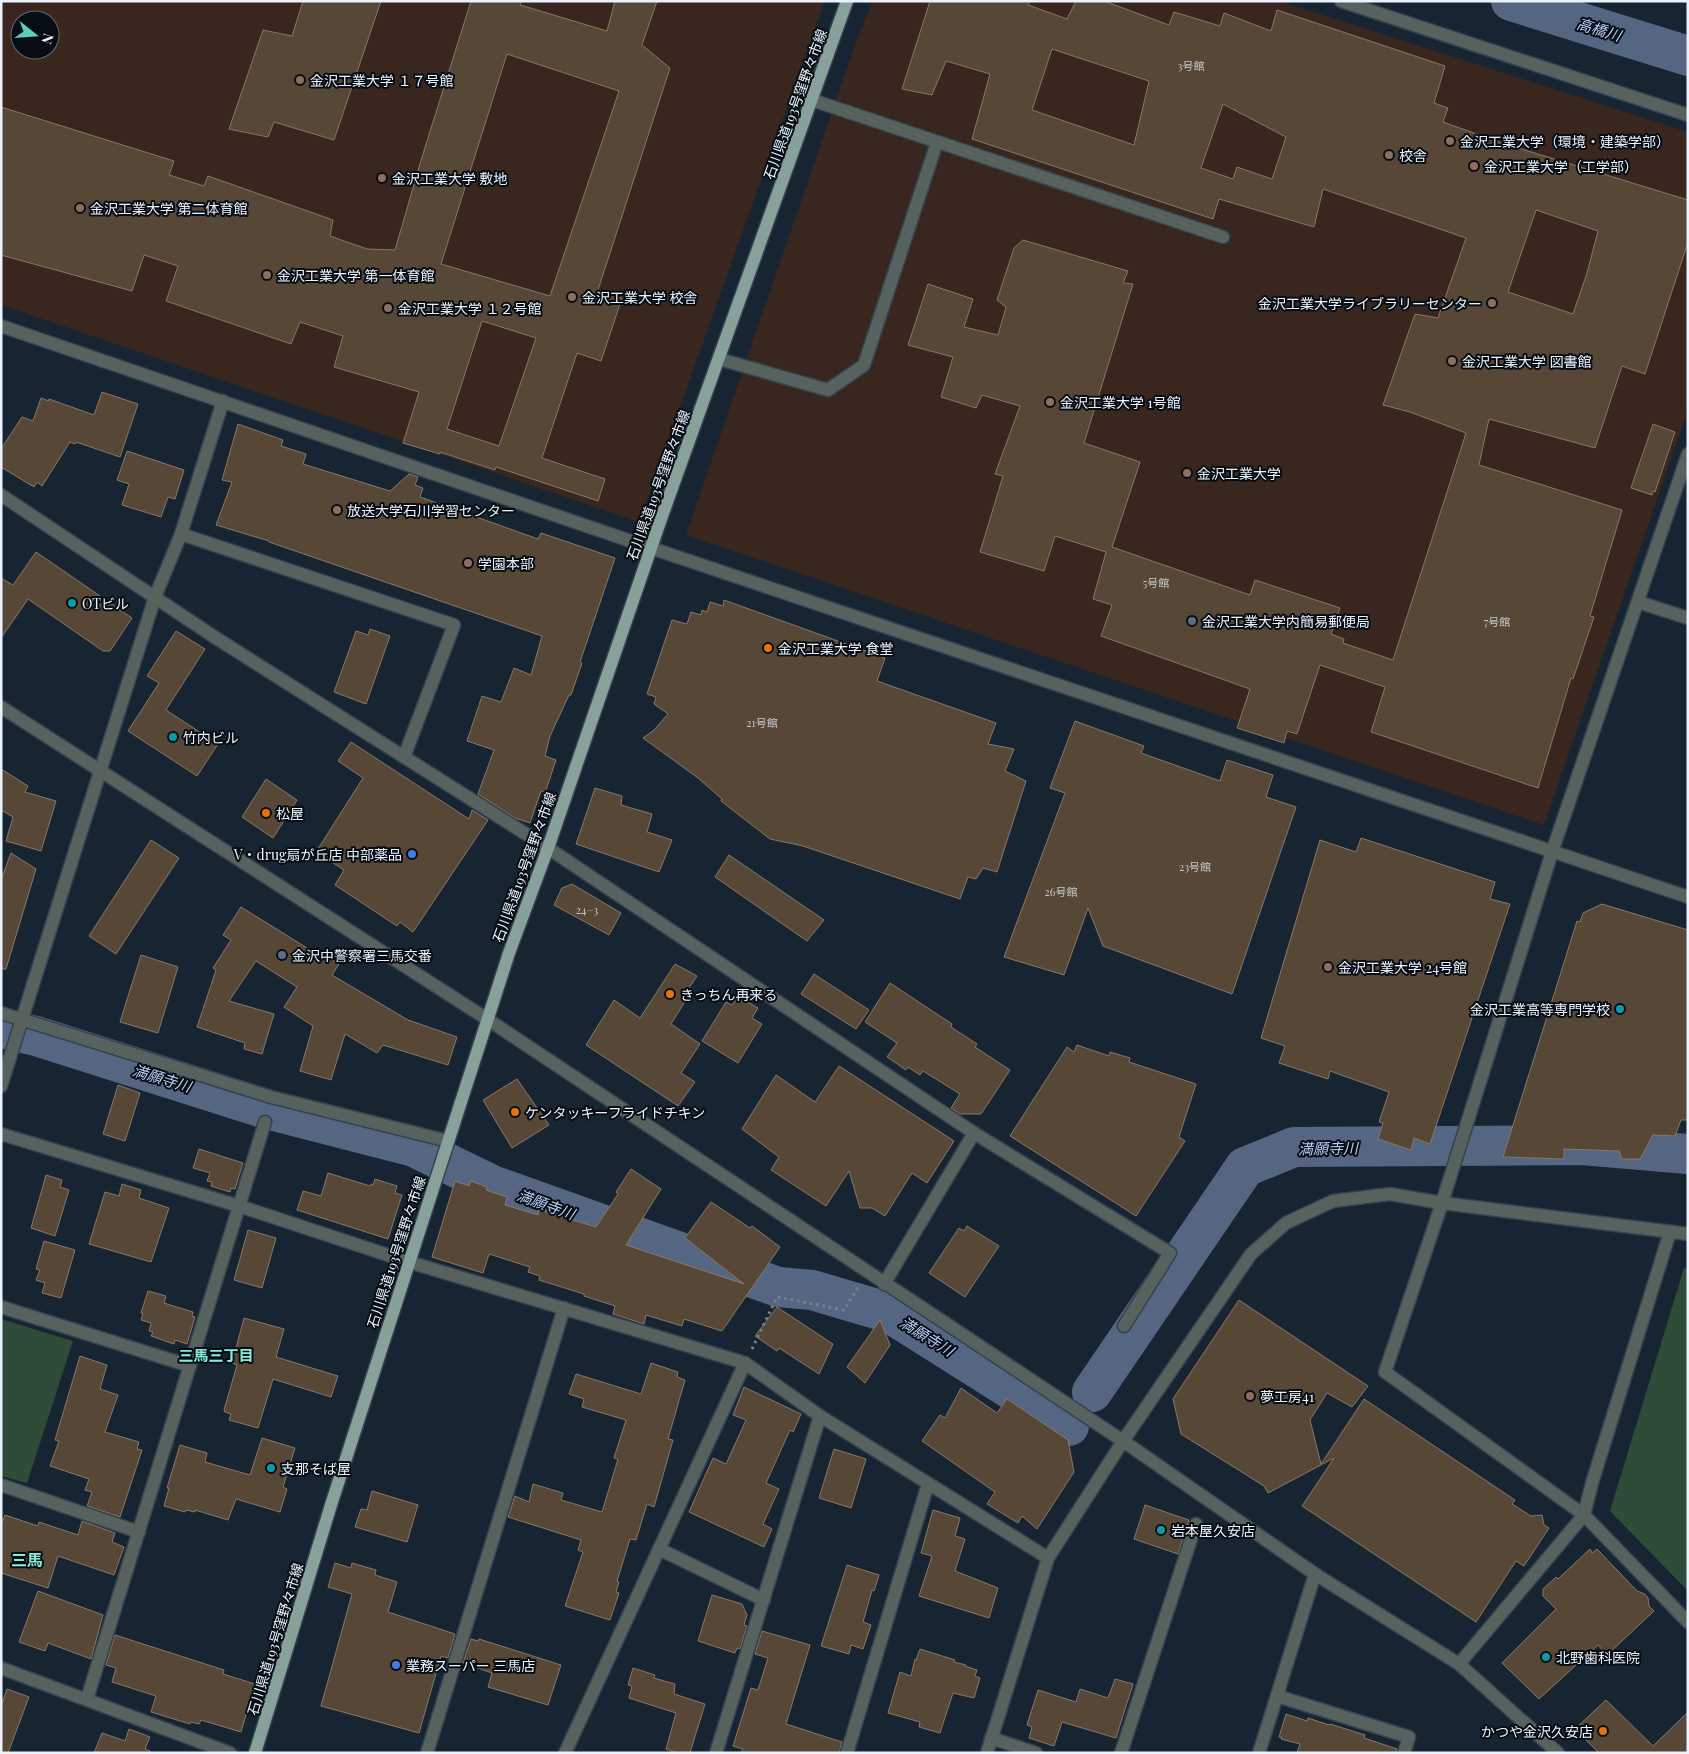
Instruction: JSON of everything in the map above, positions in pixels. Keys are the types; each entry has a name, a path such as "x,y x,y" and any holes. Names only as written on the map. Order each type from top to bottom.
{"main road":[{"name":"石川県道193号窪野々市線","path":"255,1753 331,1505 509,953 548,848 651,548 847,1"}],"street":[{"path":"1341,1 1688,115"},
{"path":"812,100 1223,237"},
{"path":"719,359 828,390 864,365 937,142"},
{"path":"1,326 651,548 1688,897"},
{"path":"1,1086 155,597 181,534 222,401"},
{"path":"1688,454 1684,477 1638,602 1552,852 1442,1203 1386,1372 1584,1514 1688,1622"},
{"path":"1,495 224,643 548,848 974,1133 1170,1253 1124,1326"},
{"path":"181,534 454,625 404,757"},
{"path":"1638,602 1688,618"},
{"path":"1,707 487,1019 1122,1441 1315,1574 1459,1664 1558,1753"},
{"path":"1,1013 20,1023 446,1146"},
{"path":"88,1699 265,1122"},
{"path":"884,1284 974,1133"},
{"path":"1,1134 239,1206 409,1262 745,1363 820,1416 1048,1558"},
{"path":"987,1753 1048,1558 1122,1441 1250,1254 1286,1223 1333,1201 1390,1194 1442,1203 1688,1234"},
{"path":"1459,1664 1584,1514 1670,1232"},
{"path":"1,1307 190,1366"},
{"path":"428,1753 564,1308"},
{"path":"565,1753 745,1363"},
{"path":"716,1753 820,1416"},
{"path":"847,1753 928,1484"},
{"path":"1,1485 139,1532"},
{"path":"1121,1753 1196,1524"},
{"path":"659,1549 764,1600"},
{"path":"1259,1753 1315,1574"},
{"path":"1,1668 230,1753"},
{"path":"1276,1696 1409,1737 1404,1753"},
{"path":"991,1738 1036,1753"}],"path":[{"path":"745,1363 777,1297 844,1310 853,1295"}],"shaded area":[{"name":"金沢工業大学 敷地","path":"1,1 825,1 639,522 1,305"},
{"name":"金沢工業大学","path":"873,1 1279,1 1688,132 1688,410 1544,825 686,535 855,45"}],"green space":[{"path":"1684,1268 1688,1269 1688,1591 1610,1511"},
{"path":"1,1319 73,1341 27,1483 1,1476"}],"building":[{"name":"金沢工業大学 １７号館","path":"303,1 381,1 334,140 274,122 268,137 229,129 263,30 292,36"},
{"path":"471,1 521,1 520,5 607,31 615,1 657,1 642,45 670,68 598,290 622,298 601,361 577,353 542,458 605,479 598,501 496,467 495,470 440,452 440,454 403,443 419,392 334,367 343,336 300,322 291,344 166,301 178,266 144,255 132,291 1,255 1,107 174,161 169,175 204,186 208,176 333,220 330,236 367,249 395,250","holes":["507,54 619,91 550,296 441,264","482,321 536,338 499,446 447,429"]},
{"path":"930,1 1030,1 1028,5 1067,19 1076,1 1104,1 1169,25 1174,12 1220,26 1224,13 1271,31 1277,10 1445,66 1434,103 1448,108 1443,122 1502,143 1688,200 1688,242 1645,374 1622,366 1595,448 1489,419 1479,465 1622,510 1590,616 1594,617 1573,679 1571,678 1538,788 1371,732 1385,687 1320,665 1297,734 1287,731 1284,743 1237,728 1250,689 1101,636 1112,605 1093,599 1106,552 1055,536 1044,571 980,552 1003,476 995,474 1020,406 982,395 976,408 941,397 953,357 908,345 928,284 973,299 964,327 998,335 1006,307 997,300 1014,248 1023,240 1128,271 1123,283 1133,284 1084,443 1140,462 1112,547 1250,595 1255,580 1340,608 1331,634 1344,639 1343,643 1393,660 1466,433 1410,412 1383,405 1415,314 1438,318 1466,238 1323,189 1314,227 1219,199 1213,219 972,139 990,74 946,61 932,95 902,89","holes":["1052,49 1149,81 1134,145 1032,110","1223,104 1286,137 1272,179 1237,167 1233,179 1201,168","1536,210 1598,231 1587,273 1573,314 1508,292"]},
{"path":"102,392 138,404 120,457 76,442 75,444 70,442 42,486 37,482 34,487 1,467 1,449 22,417 33,421 41,398 94,415"},
{"path":"238,424 283,440 281,446 306,454 303,464 390,491 409,474 418,477 415,485 423,488 420,497 538,539 541,533 615,558 580,662 582,663 571,695 569,695 550,736 545,756 556,760 545,793 541,791 530,823 515,818 478,794 494,750 467,741 482,696 501,702 514,668 531,675 542,636 269,541 216,525 232,482 222,480"},
{"path":"1653,424 1675,432 1655,492 1653,491 1652,495 1631,488"},
{"path":"127,451 184,470 175,499 168,497 161,517 122,505 129,484 117,480"},
{"name":"OTビル","path":"36,552 132,618 110,651 103,651 28,599 1,638 1,578 13,585"},
{"path":"724,600 885,658 877,681 996,723 988,744 1014,749 1005,771 1026,781 997,872 983,868 976,879 968,877 960,899 803,846 770,839 721,801 722,799 698,778 643,738 654,730 668,714 654,704 656,697 647,694 672,620 687,624 691,612 701,615 702,610 707,612 710,602 723,606"},
{"path":"370,629 390,636 366,704 334,692 356,631 368,635"},
{"path":"176,631 205,649 166,710 218,744 197,776 128,731 159,683 147,676"},
{"path":"1075,721 1144,746 1141,753 1220,781 1227,760 1273,775 1266,797 1296,807 1232,994 1103,946 1088,908 1064,975 1004,957 1065,793 1050,788"},
{"name":"V・drug扇が丘店 中部薬品","path":"351,742 469,819 472,810 488,820 413,932 400,922 397,926 335,885 344,870 316,852 363,778 338,761"},
{"path":"1,769 28,786 25,792 56,801 41,851 6,841 13,817 1,810"},
{"path":"266,779 297,800 273,838 242,817"},
{"path":"595,788 622,796 621,805 652,814 647,832 672,840 659,872 576,844"},
{"name":"金沢工業大学 24号館","path":"1361,838 1495,882 1490,899 1510,904 1430,1144 1414,1138 1411,1150 1378,1139 1383,1123 1379,1122 1389,1092 1330,1071 1328,1079 1279,1063 1285,1046 1261,1038 1320,840 1356,852"},
{"path":"151,840 179,858 116,954 89,936"},
{"path":"11,853 36,869 6,969 1,969 1,880"},
{"path":"729,855 824,920 807,941 715,877"},
{"path":"572,884 621,913 609,935 554,905 562,888"},
{"name":"金沢工業高等専門学校","path":"1602,904 1688,930 1688,1120 1681,1120 1675,1136 1653,1135 1640,1159 1622,1159 1619,1151 1564,1149 1564,1159 1503,1157 1577,921 1580,922 1583,913"},
{"path":"241,907 323,958 325,955 339,964 332,975 408,1020 457,1037 448,1065 383,1045 377,1053 345,1034 331,1080 300,1071 313,1026 284,1007 297,987 256,961 229,1001 274,1014 262,1054 244,1049 245,1043 197,1027 216,970 213,968 231,940 223,935"},
{"path":"141,955 178,967 158,1033 120,1022"},
{"path":"675,964 697,976 682,998 686,1000 671,1024 700,1044 681,1073 695,1082 678,1106 586,1045 614,1000 640,1018"},
{"path":"814,974 869,1010 856,1029 801,994"},
{"path":"890,983 952,1024 951,1027 977,1044 975,1047 1010,1070 981,1114 960,1114 951,1108 960,1094 923,1071 920,1075 908,1067 906,1070 887,1057 897,1043 865,1022"},
{"path":"738,996 758,1008 752,1018 762,1024 738,1063 702,1041 726,1002 732,1005"},
{"path":"1077,1045 1109,1056 1110,1052 1130,1058 1129,1062 1196,1084 1179,1137 1185,1141 1136,1216 1010,1136 1067,1047 1074,1052"},
{"path":"839,1066 954,1141 927,1183 912,1173 885,1216 872,1208 860,1208 849,1171 826,1206 771,1170 779,1157 742,1129 776,1075 815,1102"},
{"name":"ケンタッキーフライドチキン","path":"517,1079 549,1125 512,1148 483,1100"},
{"path":"118,1085 140,1093 125,1141 103,1134"},
{"path":"199,1149 243,1163 235,1189 231,1188 230,1192 211,1186 212,1182 207,1181 210,1173 193,1168"},
{"path":"631,1169 661,1189 626,1245 744,1284 685,1238 711,1202 750,1228 752,1226 780,1247 722,1331 684,1319 682,1326 646,1315 644,1324 613,1314 615,1306 539,1280 540,1276 528,1272 530,1267 489,1254 483,1273 432,1257 455,1181 469,1186 471,1181 487,1187 486,1190 507,1197 505,1205 538,1215 539,1210 596,1227 618,1194 616,1192"},
{"path":"328,1173 370,1186 371,1184 373,1185 375,1179 397,1186 395,1193 402,1195 388,1239 297,1210 303,1191 321,1196"},
{"path":"46,1175 62,1180 60,1187 69,1190 55,1236 31,1228"},
{"path":"122,1184 141,1190 139,1198 169,1208 151,1262 89,1244 105,1192 119,1196"},
{"path":"967,1226 999,1246 965,1297 929,1273 959,1228 964,1231"},
{"path":"248,1230 276,1238 262,1288 234,1280"},
{"path":"44,1241 75,1250 61,1298 42,1293 45,1283 36,1280 40,1270 36,1269"},
{"path":"148,1291 166,1296 164,1303 193,1312 192,1316 195,1317 187,1344 175,1340 174,1344 151,1336 153,1332 149,1331 151,1323 141,1320 143,1313 141,1313"},
{"path":"1239,1300 1368,1386 1352,1407 1327,1393 1310,1420 1321,1464 1364,1399 1515,1500 1512,1504 1531,1516 1542,1515 1544,1525 1549,1528 1524,1566 1516,1561 1476,1622 1302,1506 1334,1458 1268,1493 1264,1486 1181,1434 1173,1399"},
{"path":"777,1307 833,1344 819,1374 779,1348 777,1351 755,1336"},
{"path":"244,1318 284,1329 276,1357 338,1376 331,1397 273,1379 258,1428 229,1420 231,1414 224,1410 237,1365 232,1363"},
{"path":"880,1320 890,1345 865,1383 847,1367"},
{"path":"80,1356 107,1365 100,1389 118,1395 105,1432 139,1442 137,1449 142,1450 120,1517 87,1506 92,1492 85,1490 89,1479 50,1466 59,1441 55,1440"},
{"path":"651,1363 678,1372 677,1377 685,1380 668,1439 673,1440 654,1507 647,1504 636,1540 630,1539 617,1581 619,1582 616,1592 619,1593 610,1620 565,1606 583,1552 578,1550 581,1540 508,1517 515,1496 529,1502 533,1484 563,1493 561,1500 602,1512 618,1459 614,1458 626,1420 582,1407 584,1399 569,1394 576,1374 641,1394"},
{"path":"744,1387 801,1414 793,1432 790,1430 766,1483 779,1489 763,1524 772,1529 764,1547 689,1512 713,1458 726,1464 746,1420 733,1415"},
{"path":"961,1388 997,1413 1007,1399 1068,1440 1074,1472 1037,1529 1022,1516 1018,1523 987,1504 995,1492 922,1441 940,1415 945,1418"},
{"path":"262,1438 295,1448 283,1487 287,1489 280,1512 236,1499 228,1520 195,1510 195,1512 186,1510 185,1512 164,1506 169,1488 167,1488 180,1445 207,1453 205,1462 250,1475"},
{"path":"834,1449 866,1459 851,1508 819,1498"},
{"path":"372,1491 418,1505 407,1542 355,1527 361,1509 367,1510"},
{"name":"岩本屋久安店","path":"1145,1505 1189,1520 1178,1554 1134,1539"},
{"path":"933,1510 960,1518 955,1536 965,1539 955,1571 998,1588 989,1618 919,1596 932,1556 921,1553"},
{"path":"5,1515 38,1526 39,1522 78,1535 82,1521 115,1533 112,1542 124,1547 114,1575 58,1556 48,1588 1,1573 1,1525"},
{"path":"1590,1549 1592,1553 1597,1549 1637,1591 1645,1594 1648,1598 1649,1606 1654,1611 1607,1655 1598,1645 1539,1699 1502,1663 1556,1609 1543,1596 1543,1589 1556,1577 1558,1579"},
{"path":"335,1563 351,1568 352,1563 376,1570 375,1575 397,1582 388,1612 455,1634 448,1658 441,1656 419,1733 321,1706 352,1594 328,1587"},
{"path":"847,1565 879,1575 874,1591 872,1590 863,1622 871,1625 863,1649 851,1645 849,1654 821,1646"},
{"path":"38,1591 103,1615 91,1659 48,1643 45,1651 19,1642"},
{"path":"712,1595 742,1604 747,1615 744,1625 747,1626 740,1649 737,1648 735,1653 698,1641"},
{"path":"762,1631 810,1645 786,1724 842,1742 839,1753 741,1753 743,1749 733,1746 751,1688 758,1690 768,1658 755,1654"},
{"path":"115,1635 224,1670 223,1674 255,1684 241,1732 201,1720 199,1724 191,1722 190,1724 151,1712 156,1696 112,1682 116,1668 106,1665"},
{"path":"471,1639 478,1641 479,1639 561,1665 548,1705 488,1687 492,1673 463,1663"},
{"path":"920,1649 955,1660 954,1662 977,1670 975,1676 980,1678 974,1698 953,1693 940,1733 919,1727 920,1722 888,1713 900,1672 911,1676 915,1659"},
{"path":"633,1668 655,1675 654,1678 675,1684 674,1694 705,1704 690,1753 677,1753 666,1749 676,1713 629,1698 632,1686 628,1685"},
{"path":"1115,1679 1133,1684 1116,1738 1062,1722 1054,1746 1029,1738 1032,1727 1027,1725 1038,1690 1076,1702 1080,1689 1108,1698"},
{"path":"7,1689 29,1697 8,1753 1,1753 1,1706"},
{"path":"1606,1700 1653,1746 1688,1712 1688,1753 1599,1753 1575,1729"},
{"path":"1286,1714 1307,1721 1308,1718 1365,1735 1364,1738 1397,1749 1396,1753 1297,1753 1300,1744 1279,1737"},
{"path":"129,1729 150,1737 145,1749 150,1751 150,1753 94,1753 102,1733 125,1741"}],"waterway":[{"name":"高橋川","path":"1511,1 1688,56"},
{"name":"満願寺川","path":"1,1028 36,1036 266,1109 414,1147 492,1185 778,1287 812,1290 890,1313 1069,1426"},
{"name":"満願寺川","path":"1092,1392 1245,1167 1294,1147 1582,1145 1688,1154"}],"place":[{"name":"金沢工業大学 １７号館","path":"300,80"},
{"name":"金沢工業大学（環境・建築学部）","path":"1450,141"},
{"name":"校舎","path":"1389,155"},
{"name":"金沢工業大学（工学部）","path":"1474,166"},
{"name":"金沢工業大学 敷地","path":"382,178"},
{"name":"金沢工業大学 第二体育館","path":"80,208"},
{"name":"金沢工業大学 第一体育館","path":"267,275"},
{"name":"金沢工業大学 校舎","path":"572,297"},
{"name":"金沢工業大学ライブラリーセンター","path":"1492,303"},
{"name":"金沢工業大学 １２号館","path":"388,308"},
{"name":"金沢工業大学 図書館","path":"1452,361"},
{"name":"金沢工業大学 1号館","path":"1050,402"},
{"name":"金沢工業大学","path":"1187,473"},
{"name":"放送大学石川学習センター","path":"337,510"},
{"name":"学園本部","path":"468,563"},
{"name":"OTビル","path":"72,603"},
{"name":"金沢工業大学内簡易郵便局","path":"1192,621"},
{"name":"金沢工業大学 食堂","path":"768,648"},
{"name":"竹内ビル","path":"173,737"},
{"name":"松屋","path":"266,813"},
{"name":"V・drug扇が丘店 中部薬品","path":"412,854"},
{"name":"金沢中警察署三馬交番","path":"282,955"},
{"name":"金沢工業大学 24号館","path":"1328,967"},
{"name":"きっちん再来る","path":"670,994"},
{"name":"金沢工業高等専門学校","path":"1620,1009"},
{"name":"ケンタッキーフライドチキン","path":"515,1112"},
{"name":"夢工房41","path":"1250,1396"},
{"name":"支那そば屋","path":"271,1468"},
{"name":"岩本屋久安店","path":"1161,1530"},
{"name":"北野歯科医院","path":"1546,1657"},
{"name":"業務スーパー 三馬店","path":"396,1665"},
{"name":"かつや金沢久安店","path":"1603,1731"}],"district":[{"name":"三馬三丁目","path":"216,1355"},
{"name":"三馬","path":"27,1559"}]}
